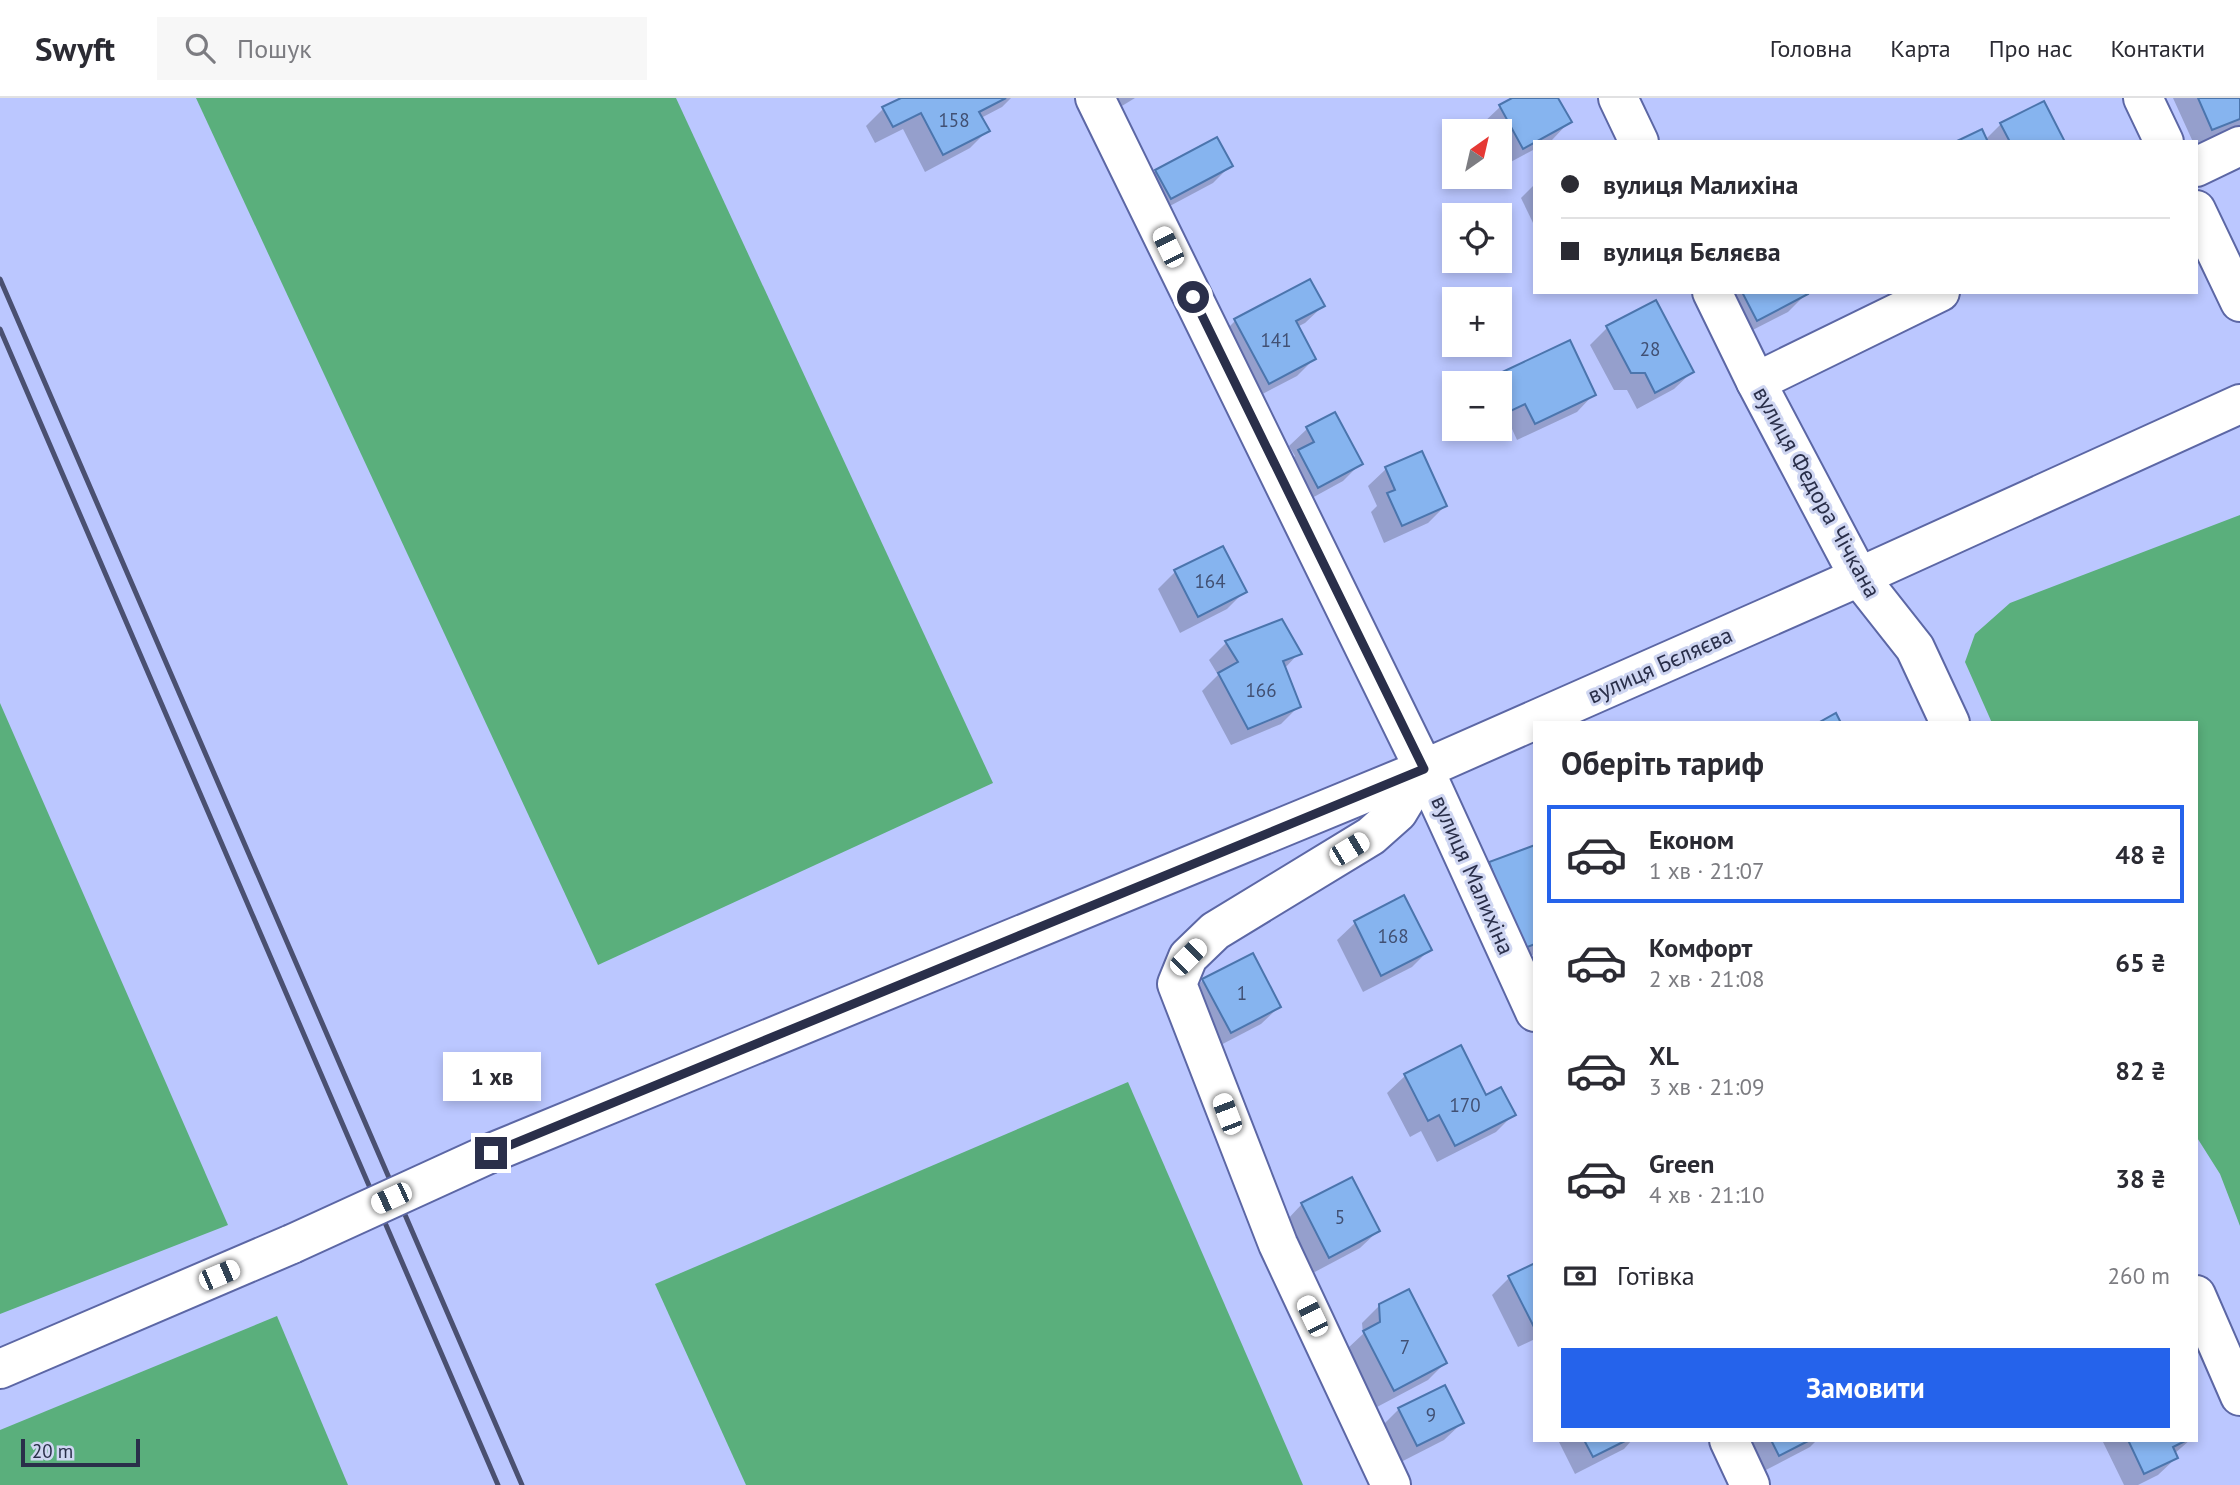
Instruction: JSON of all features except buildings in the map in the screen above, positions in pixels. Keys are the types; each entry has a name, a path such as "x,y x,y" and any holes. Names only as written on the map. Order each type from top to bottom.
{"street":[{"name":"вулиця Малихіна","path":"1095,98 1424,769 1533,1008"},
{"path":"1618,98 1638,140"},
{"path":"2143,98 2163,140"},
{"path":"2198,166 2240,146"},
{"path":"2198,214 2240,302"},
{"name":"вулиця Федора Чічкана","path":"1713,294 1756,382 1859,577 1915,648 1949,721"},
{"path":"1756,382 1936,294"},
{"name":"вулиця Бєляєва","path":"0,1369 292,1244 491,1153 1424,769 1859,577 2240,404"},
{"path":"1391,1485 1278,1244 1177,984 1188,957 1214,930 1371,836 1398,811 1424,769"},
{"path":"2198,1300 2240,1396"},
{"path":"1730,1442 1750,1485"}],"green space":[{"path":"196,98 676,98 993,783 598,965"},
{"path":"2240,515 2240,1226 2220,1174 2198,1139 2198,721 1991,721 1965,662 1975,634 2010,603"},
{"path":"0,703 228,1225 0,1314"},
{"path":"1128,1082 1303,1485 746,1485 655,1284"},
{"path":"277,1316 348,1485 0,1485 0,1430"}],"railway":[{"path":"0,279 522,1485"},
{"path":"0,329 498,1485"}],"route":[{"path":"491,1153 1424,769 1193,297"}]}
